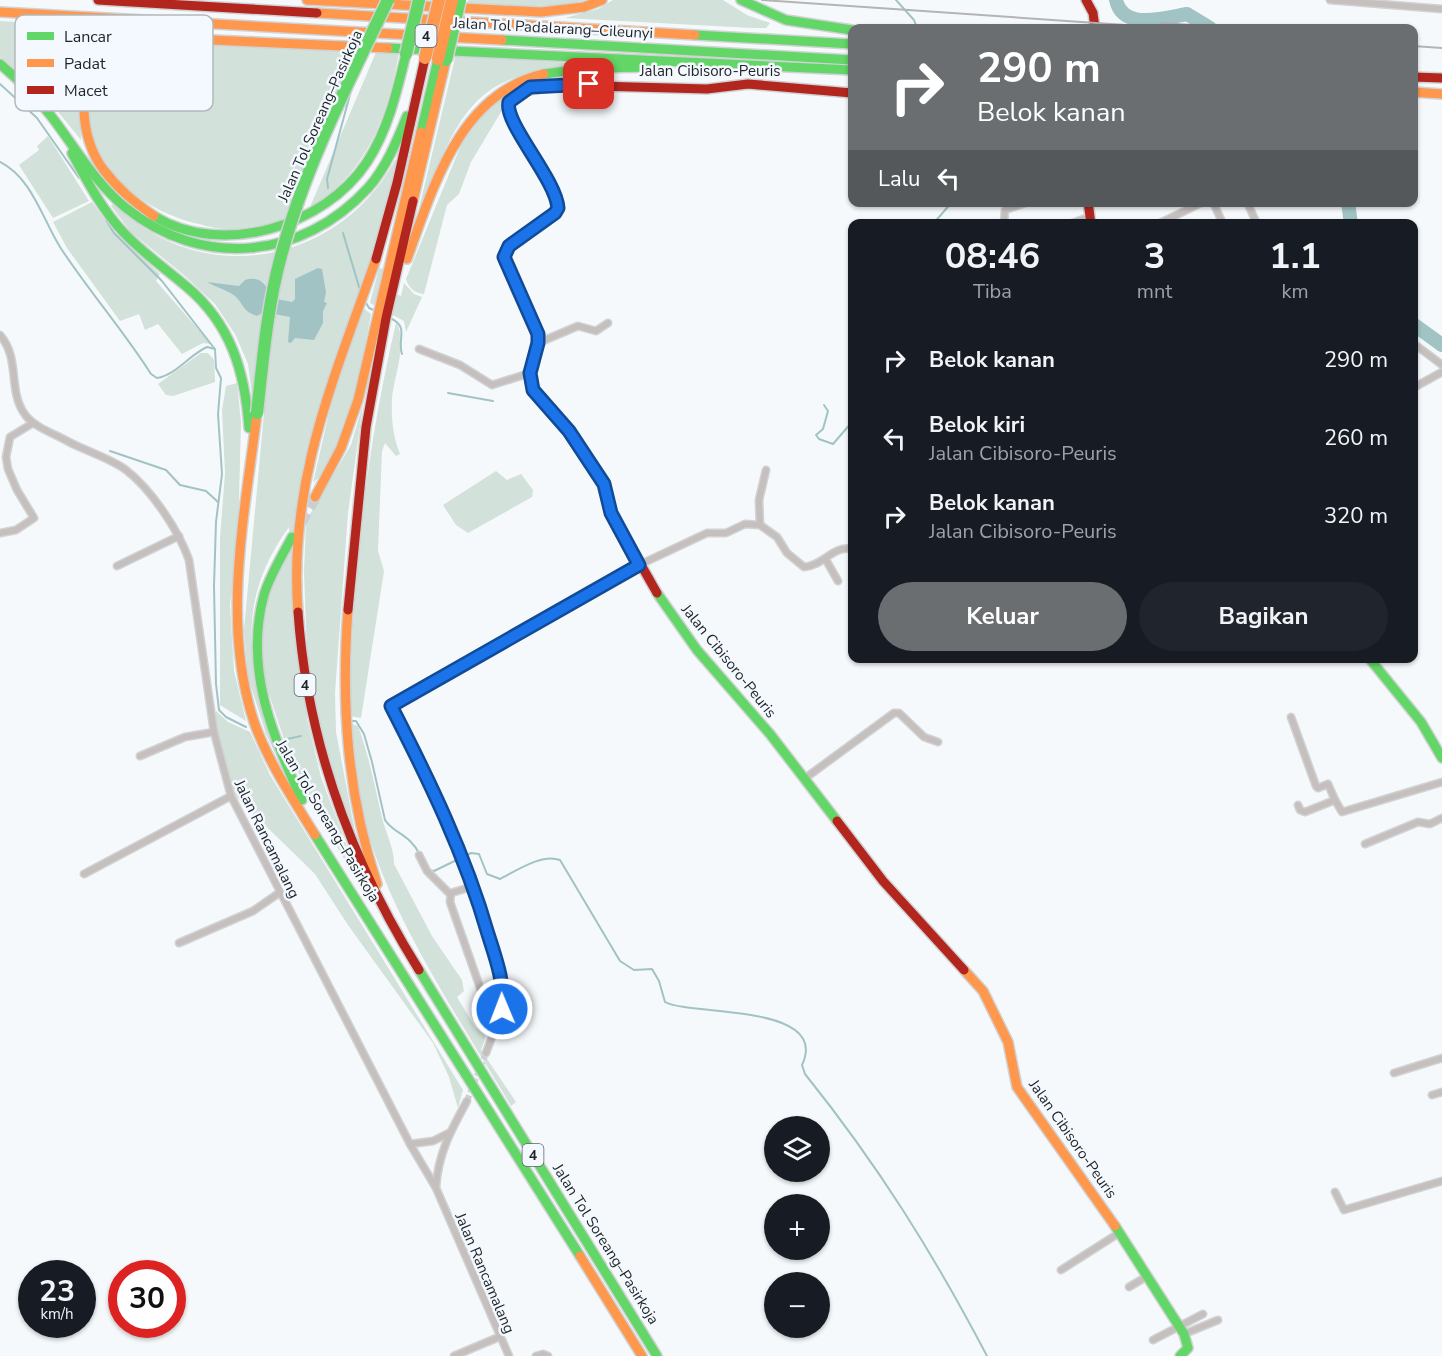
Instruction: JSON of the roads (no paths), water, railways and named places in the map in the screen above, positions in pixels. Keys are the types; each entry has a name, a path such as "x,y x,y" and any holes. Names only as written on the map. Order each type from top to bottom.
{"main road":[{"name":"Jalan Tol Padalarang–Cileunyi","path":"98,0 848,44"},
{"path":"307,0 541,12 578,8 602,0"},
{"name":"Jalan Tol Soreang–Pasirkoja","path":"388,0 318,151 290,222 271,301 253,415 237,618 241,663 249,706 260,737 277,770 642,1356"},
{"path":"85,111 87,133 93,153 110,179 130,199 155,216 192,231 212,234 243,235 267,231 316,212 358,175 385,127 419,0"},
{"name":"Jalan Tol Soreang–Pasirkoja","path":"439,0 430,39 434,59 374,262 324,399 308,462 301,512 298,603 305,683 319,752 341,819 373,890 408,953 657,1356"},
{"path":"315,497 364,402 384,334 434,59 452,0"},
{"path":"47,111 106,189 145,222 174,238 204,247 235,250 259,249 314,231 340,215 368,188 398,138 460,0"},
{"path":"741,0 786,20 848,29"},
{"path":"1086,0 1093,13 1094,24"},
{"name":"Jalan Tol Padalarang–Cileunyi","path":"0,12 53,15"},
{"name":"Jalan Tol Padalarang–Cileunyi","path":"213,24 848,60"},
{"path":"213,40 848,70"},
{"path":"0,64 15,76"},
{"path":"408,953 383,898 363,843 350,785 345,734 345,645 364,402 392,288 461,134 487,101 511,85 550,74 620,68 781,66"},
{"path":"1418,76 1442,78"},
{"name":"Jalan Cibisoro-Peuris","path":"848,93 755,84 707,89 589,84 540,86 515,95 509,102 509,115 533,152 557,203 555,213 509,246 504,257 536,325 538,343 530,373 533,390 569,431 604,484 611,513 639,565 697,650 770,734 883,881 983,992 1008,1042 1017,1088 1103,1206 1181,1330"},
{"path":"1418,92 1442,94"},
{"path":"47,111 94,193 124,233 199,298 222,324 241,366 253,415"},
{"path":"292,537 268,584 261,606 256,642 259,673 270,719 291,775 350,887"},
{"path":"1373,663 1421,722 1442,758"},
{"path":"1180,1356 1188,1348 1181,1330"}],"street":[{"path":"1330,0 1442,9"},
{"path":"1004,219 1005,210 1014,207"},
{"path":"1168,219 1193,207"},
{"path":"538,343 578,326 596,331 608,323"},
{"path":"0,335 12,357 19,404 33,423 10,437 6,457 16,490 34,518 16,530 0,533"},
{"path":"1418,347 1442,365"},
{"path":"419,349 460,365 492,385 530,373"},
{"path":"1418,385 1442,372"},
{"name":"Jalan Rancamalang","path":"33,423 87,453 126,470 144,487 179,536 189,560 214,732 231,796 410,1144 436,1188 498,1337 509,1356"},
{"path":"760,525 759,500 766,470"},
{"path":"486,1053 502,1009 503,986 474,886 432,785 391,706 639,565 707,532 726,533 746,524 760,525 777,537 788,554 804,567 814,566 826,560 838,549 848,549"},
{"path":"117,566 179,536"},
{"path":"826,560 838,581"},
{"path":"804,779 894,713 899,713 924,737 938,742"},
{"path":"1291,717 1316,786 1318,788 1328,784 1339,811 1346,811 1442,782"},
{"path":"140,756 185,736 214,732"},
{"path":"84,874 231,796"},
{"path":"1298,805 1300,810 1305,812 1335,800"},
{"path":"1365,844 1418,822 1430,824 1442,818"},
{"path":"419,855 427,871 450,894 463,945 482,993 503,986"},
{"path":"450,894 474,886"},
{"path":"179,943 253,911 279,893"},
{"path":"1394,1072 1442,1058"},
{"path":"1432,1095 1442,1092"},
{"path":"436,1188 438,1165 449,1132 467,1101"},
{"path":"410,1144 433,1141 449,1132"},
{"path":"1335,1192 1344,1210 1442,1181"},
{"path":"1061,1270 1119,1233"},
{"path":"1129,1287 1146,1277"},
{"path":"1181,1330 1203,1314"},
{"path":"1153,1340 1218,1320"},
{"path":"454,1356 498,1337"},
{"path":"536,1356 543,1354 548,1356"}],"water":[{"path":"318,268 322,269 326,292 324,302 327,303 323,311 323,323 314,340 295,338 291,343 288,342 290,317 264,312 257,316 252,314 237,298 207,282 239,286 245,280 255,279 265,285 271,298 292,302 295,299 295,279"}],"waterway":[{"path":"896,0 916,24"},
{"path":"1116,0 1120,10 1135,19 1156,20 1187,14 1203,24"},
{"path":"0,84 15,98"},
{"path":"328,188 327,179 351,91"},
{"path":"29,111 37,118 79,178"},
{"path":"0,162 11,169 28,188 60,247 151,374 157,378 164,376 207,347 215,349 216,368 221,378 218,414 222,474 216,522 214,586 216,684 219,710 226,717 246,727"},
{"path":"937,219 948,207"},
{"path":"1349,207 1350,219"},
{"path":"106,220 114,233 162,281 214,348"},
{"path":"343,233 360,290"},
{"path":"365,301 369,308 376,311"},
{"path":"392,319 400,326 402,354"},
{"path":"1418,328 1442,345"},
{"path":"448,393 493,401"},
{"path":"824,405 828,411 823,429 816,435 819,439 833,444 848,427"},
{"path":"110,451 166,470 180,485 206,491 218,502"},
{"path":"352,721 356,721 364,734 385,820 411,842 420,855"},
{"path":"287,739 301,736"},
{"path":"429,870 434,871 471,853 479,854 487,874 500,879 537,861 553,858 560,860 620,961 634,970 652,969 659,981 665,1002 754,1016 778,1022 796,1031 805,1045 802,1065 805,1074 857,1142 903,1210 946,1281 987,1356"}],"tunnel":[{"path":"300,523 315,497"},
{"path":"467,1101 486,1053"}],"railway":[{"path":"762,0 1111,24"},
{"path":"1161,23 1176,24"},
{"path":"1418,46 1442,48"}]}
